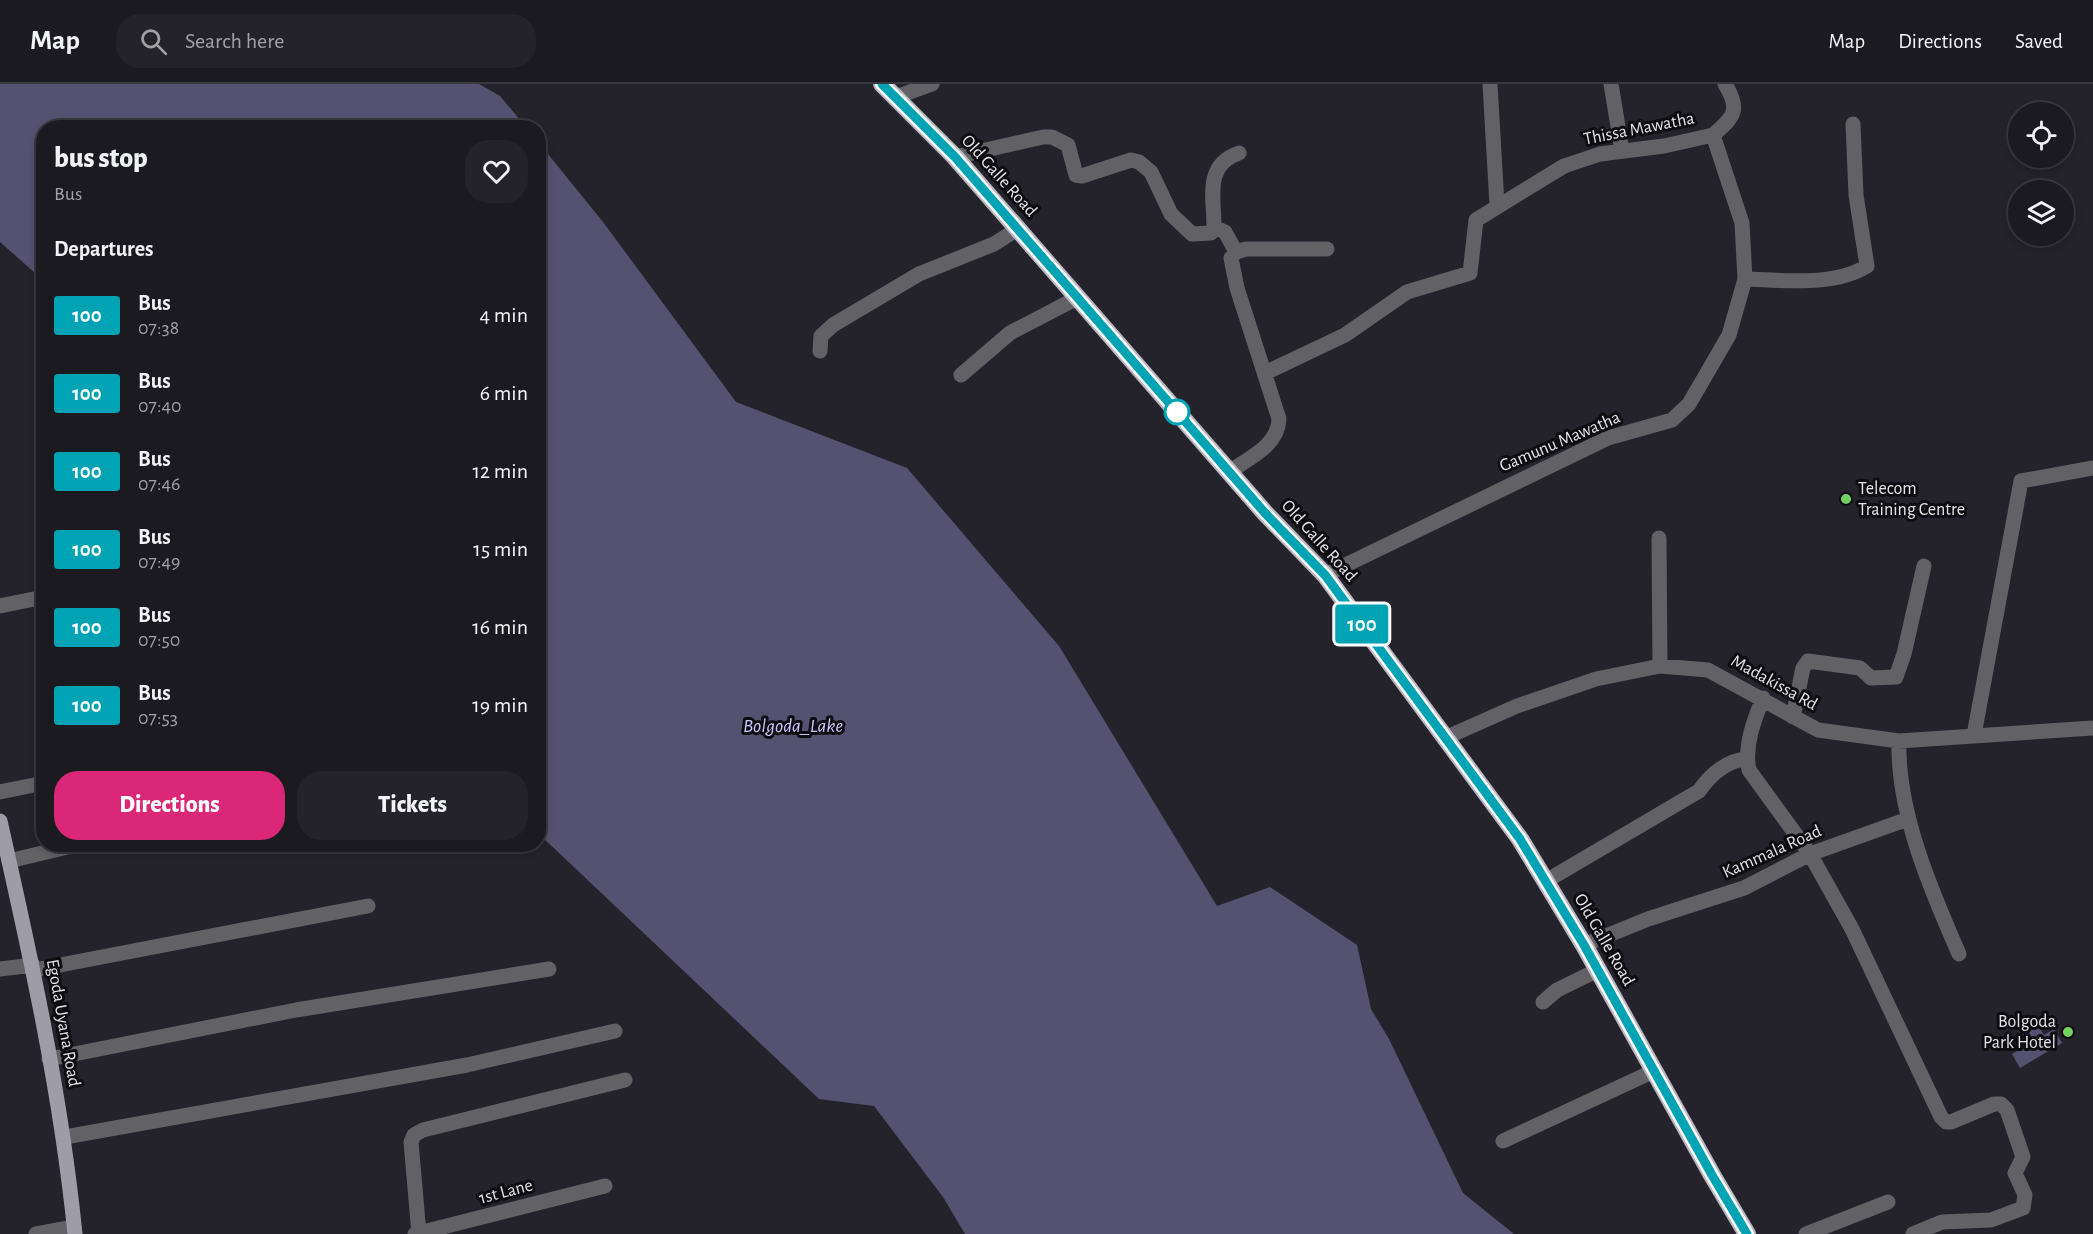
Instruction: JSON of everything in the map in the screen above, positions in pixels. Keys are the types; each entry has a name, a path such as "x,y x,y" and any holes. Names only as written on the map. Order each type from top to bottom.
{"highway":[{"name":"Old Galle Road","path":"882,84 955,157 1265,513 1325,575 1447,737 1520,839 1546,881 1748,1234"}],"main road":[{"name":"Egoda Uyana Road","path":"0,821 34,968 64,1137 75,1231"}],"street":[{"path":"896,97 932,84"},
{"path":"1490,84 1497,205"},
{"path":"1611,84 1622,151"},
{"path":"1713,135 1728,122 1735,105 1725,84"},
{"path":"1745,279 1822,279 1855,274 1866,266 1856,195 1853,124"},
{"name":"Thissa Mawatha","path":"1265,373 1345,335 1407,292 1470,273 1476,220 1497,205 1564,166 1600,154 1664,146 1713,135"},
{"name":"Gamunu Mawatha","path":"1325,575 1598,442 1672,420 1689,404 1729,335 1745,279 1742,223 1713,135"},
{"path":"955,157 1052,137 1068,145 1076,175 1082,176 1131,160 1139,162 1151,172 1163,202 1192,234 1211,233 1214,227 1214,179 1218,165 1224,159 1239,153"},
{"path":"1214,227 1225,232 1236,252"},
{"path":"820,351 821,336 833,325 927,270 994,244 1019,228"},
{"path":"1229,472 1272,441 1277,432 1279,419 1237,288 1231,258 1236,252 1257,248 1327,249"},
{"path":"961,375 1010,333 1077,298"},
{"path":"1974,735 2020,481 2093,468"},
{"path":"1659,538 1660,666"},
{"path":"1793,717 1803,668 1808,661 1860,668 1870,678 1896,677 1904,654 1924,566"},
{"path":"0,606 36,599"},
{"name":"Madakissa Rd","path":"1447,737 1517,706 1596,679 1660,666 1708,670 1818,730 1899,741 2093,728"},
{"path":"1763,698 1754,721 1747,759 1749,770 1810,854 1852,929 1941,1117 1946,1122 1951,1122 1994,1104 2001,1104 2007,1110 2023,1157 2015,1173 2025,1195 2023,1208 1991,1220 1942,1222 1913,1234"},
{"path":"1899,741 1898,770 1908,819 1959,954"},
{"path":"1546,881 1699,791 1707,779 1722,768 1737,760 1747,759"},
{"path":"0,792 36,785"},
{"name":"Kammala Road","path":"1584,945 1648,919 1744,888 1810,854 1908,819"},
{"path":"9,861 47,852"},
{"path":"0,969 34,968 368,906"},
{"path":"49,1059 296,1010 549,969"},
{"path":"1543,1002 1557,990 1598,969"},
{"path":"64,1137 466,1065 615,1031"},
{"path":"1503,1141 1654,1071"},
{"path":"417,1234 411,1142 414,1135 423,1130 625,1080"},
{"name":"1st Lane","path":"417,1234 605,1186"},
{"path":"1806,1234 1888,1202"},
{"path":"36,1234 75,1231"}],"water":[{"path":"0,84 479,84 500,96 520,120 36,120 36,272 0,242"},
{"name":"Bolgoda_Lake","path":"546,152 603,222 736,402 907,468 1059,646 1217,906 1270,887 1357,945 1371,1009 1389,1039 1463,1193 1514,1234 965,1234 943,1197 874,1106 819,1099 546,841"},
{"path":"2038,1025 2044,1035 2054,1029 2062,1043 2020,1068 2012,1054 2022,1048 2016,1038"}],"bus line":[{"name":"100","path":"882,84 955,157 1265,513 1325,575 1447,737 1520,839 1584,945 1747,1234"}],"place":[{"name":"Telecom Training Centre","path":"1846,499"},
{"name":"Bolgoda Park Hotel","path":"2068,1032"}]}
